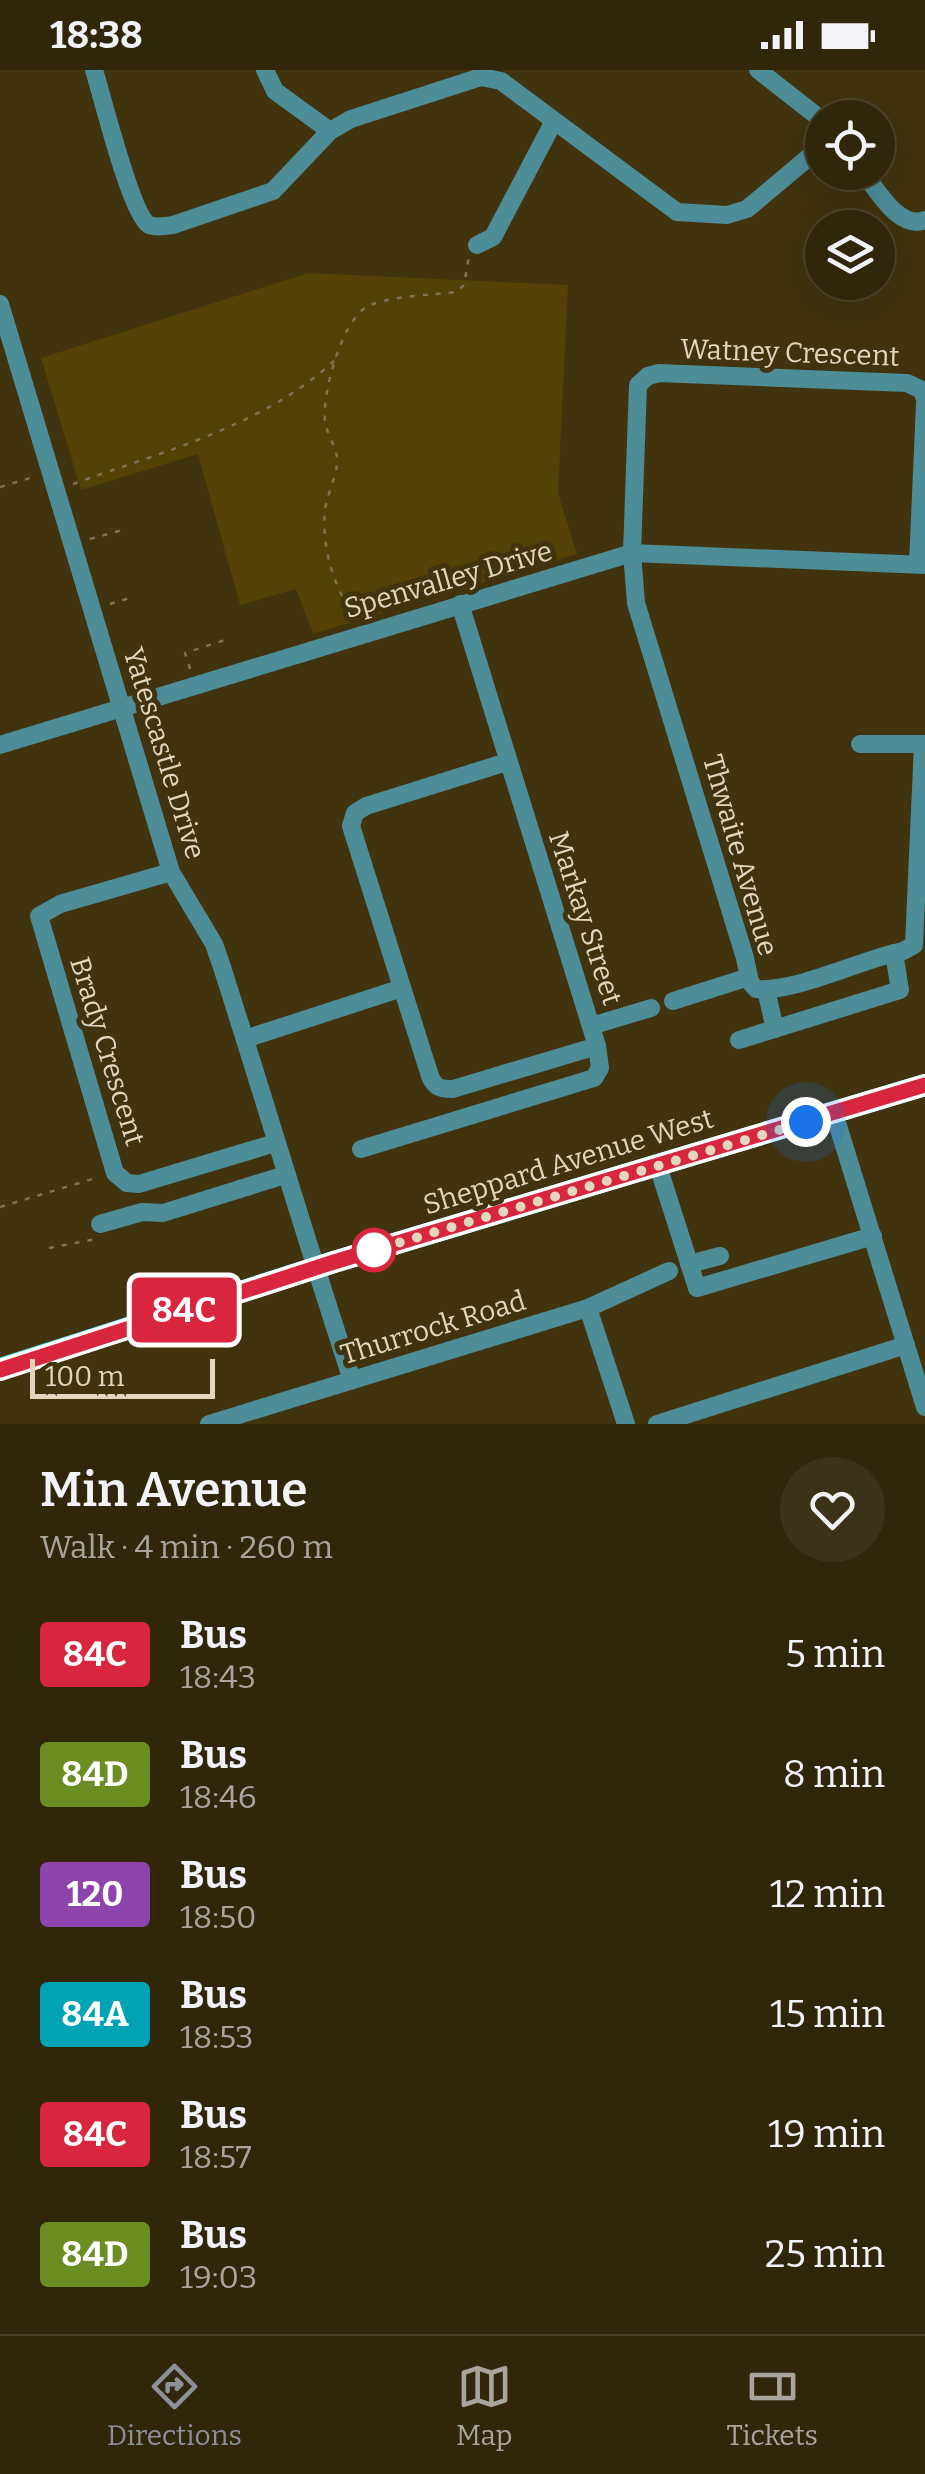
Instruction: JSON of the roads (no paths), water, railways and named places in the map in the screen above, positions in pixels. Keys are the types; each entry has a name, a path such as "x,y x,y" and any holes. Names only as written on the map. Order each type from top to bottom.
{"main road":[{"name":"Sheppard Avenue West","path":"0,1370 318,1268 925,1085"}],"street":[{"path":"94,70 132,198 149,224 173,225 273,192 330,132 350,119 481,77 501,81 677,212 726,214 747,209 805,160"},
{"path":"265,70 275,91 330,132"},
{"path":"758,70 805,107"},
{"path":"477,245 494,237 554,121"},
{"path":"878,190 902,220 915,224 925,220"},
{"name":"Yatescastle Drive","path":"0,304 171,872 214,944 352,1380"},
{"name":"Watney Crescent","path":"632,552 638,385 652,374 907,382 922,390 925,402 922,564"},
{"name":"Spenvalley Drive","path":"0,745 632,552 922,564"},
{"name":"Thwaite Avenue","path":"632,552 636,603 748,977 756,989 766,990 894,953"},
{"name":"Markay Street","path":"448,1089 597,1046 460,604"},
{"path":"739,1040 900,990 894,953 910,948 916,937 924,744 860,744"},
{"path":"451,1122 448,1089 437,1087 430,1076 351,826 355,814 381,801 508,762"},
{"name":"Brady Crescent","path":"171,872 60,904 39,916 116,1173 132,1185 148,1182 275,1143"},
{"path":"673,1002 748,977"},
{"path":"245,1039 402,988"},
{"path":"766,990 775,1029"},
{"path":"590,1026 651,1008"},
{"path":"361,1149 594,1078 600,1068 597,1046"},
{"path":"834,1113 925,1407"},
{"path":"658,1166 697,1288 873,1236"},
{"path":"102,1224 142,1212 162,1213 285,1176"},
{"path":"142,1212 148,1182"},
{"path":"690,1264 720,1256"},
{"name":"Thurrock Road","path":"209,1424 588,1308 668,1271"},
{"path":"588,1308 626,1424"},
{"path":"658,1424 906,1346"}]}
